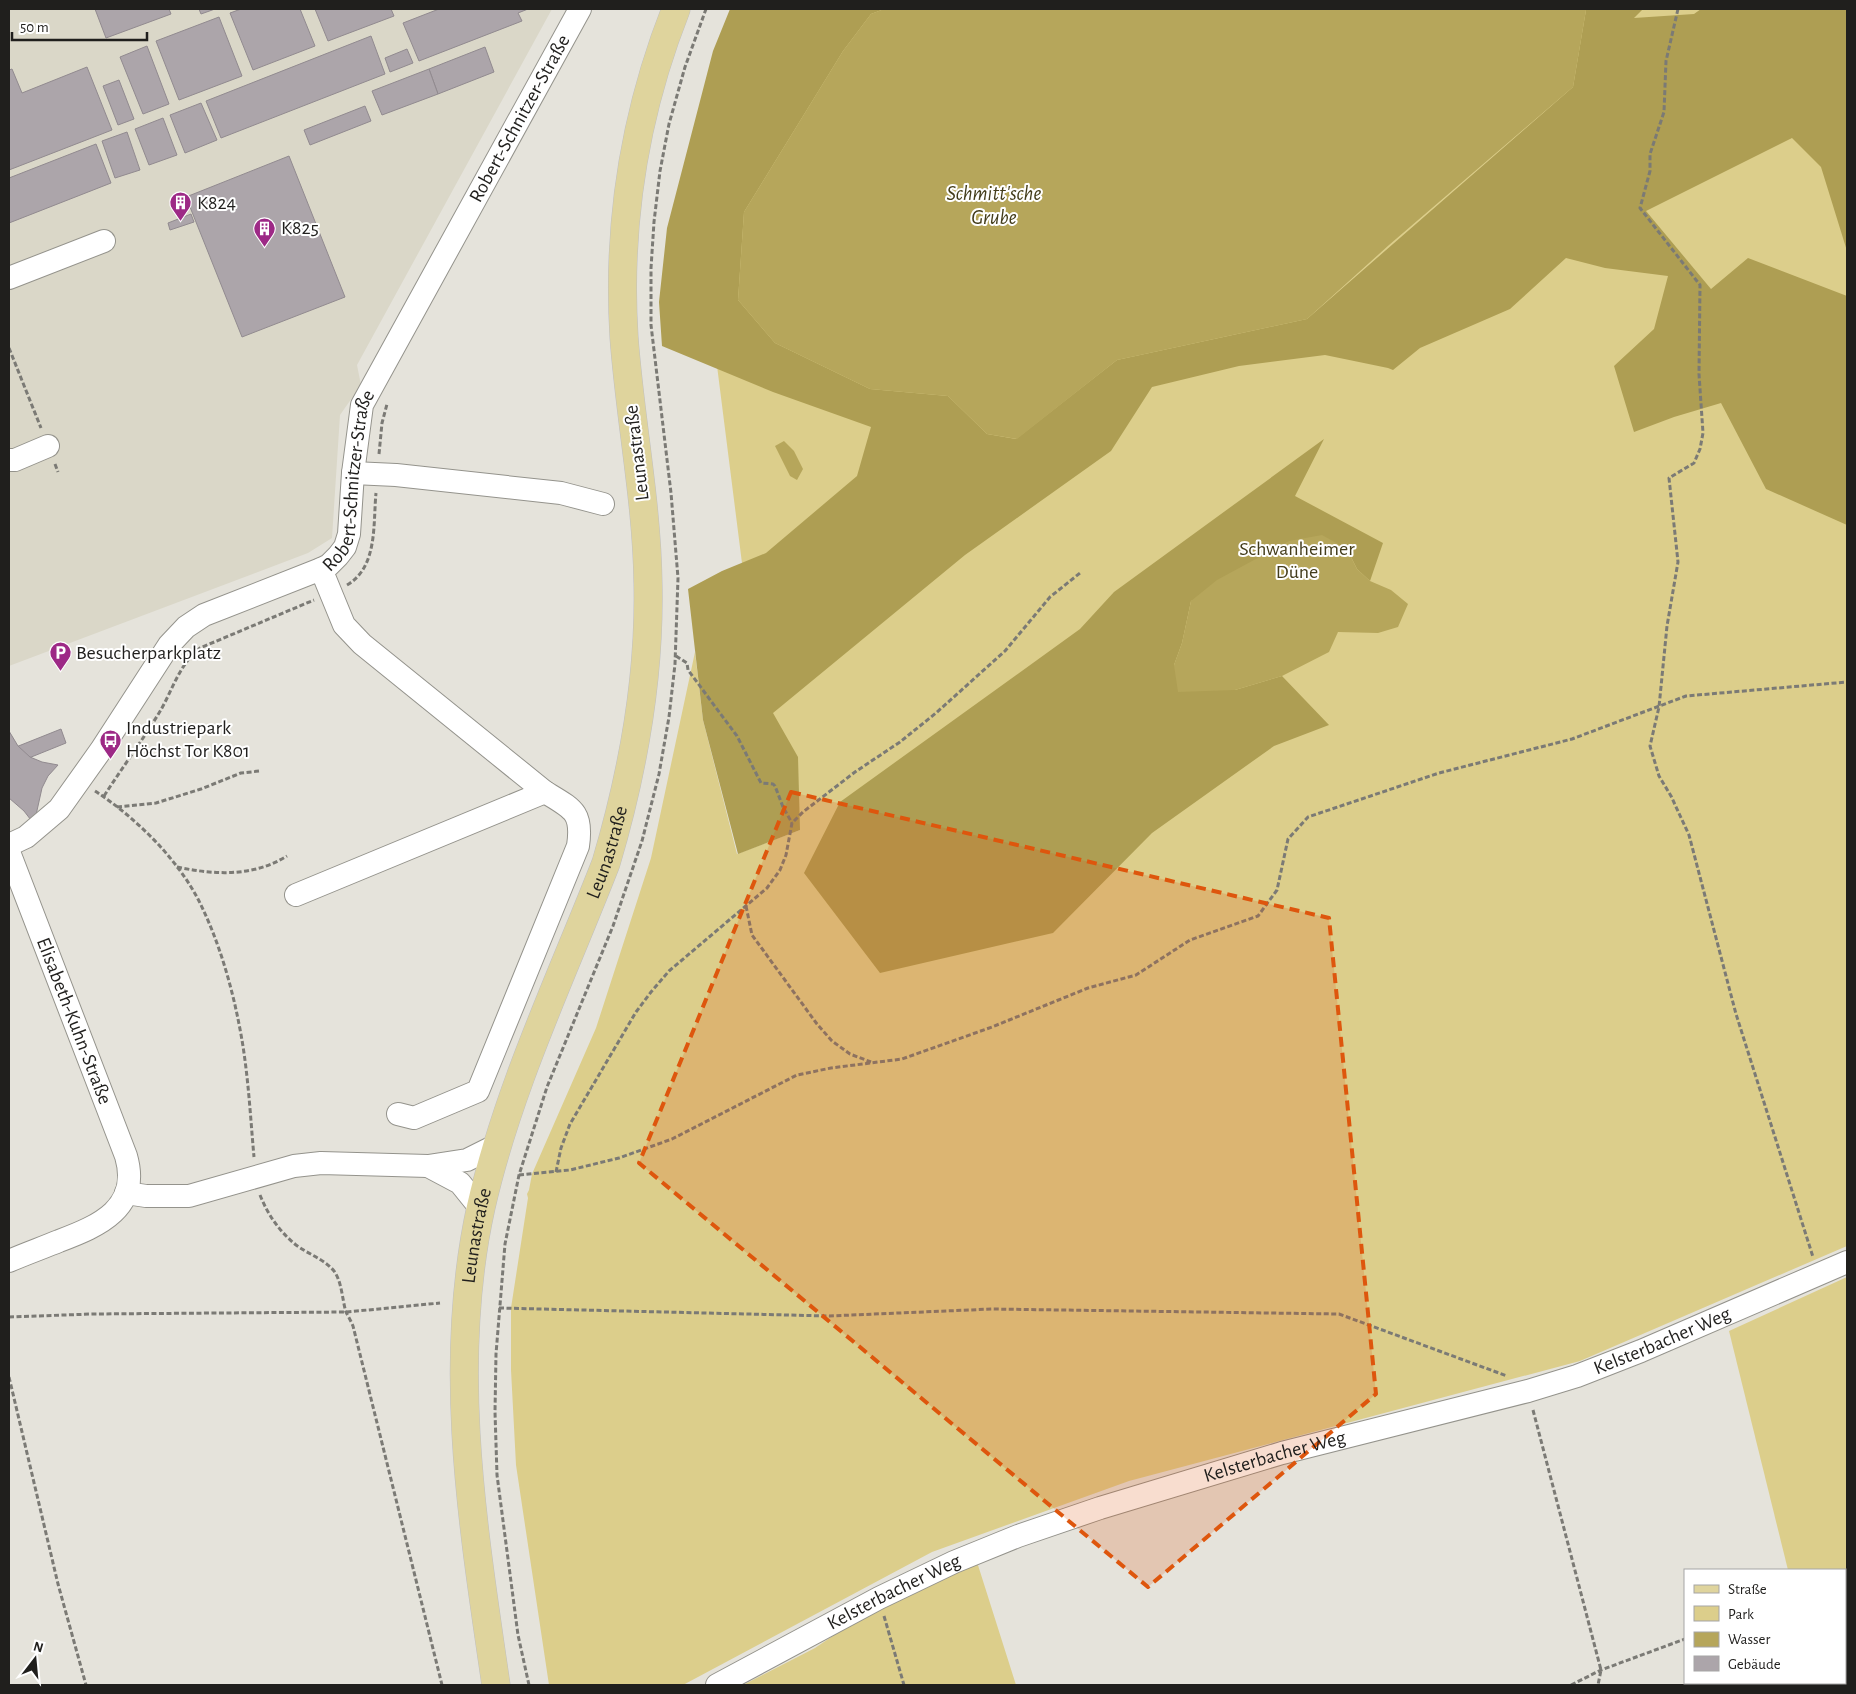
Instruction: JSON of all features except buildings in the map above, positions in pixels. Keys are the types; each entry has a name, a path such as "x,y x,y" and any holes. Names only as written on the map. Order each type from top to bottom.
{"main road":[{"name":"Leunastraße","path":"496,1685 480,1578 470,1482 464,1363 468,1292 481,1209 497,1145 520,1079 606,863 617,826 635,748 647,642 648,587 644,508 625,346 622,286 624,245 631,176 642,116 660,54 676,9"}],"street":[{"name":"Robert-Schnitzer-Straße","path":"9,845 26,837 59,809 101,750 170,645 186,627 204,615 329,565 344,547 349,534 353,473 362,405 580,9"},
{"path":"9,278 104,241"},
{"path":"9,460 15,460 48,446"},
{"path":"353,473 396,475 561,492 603,504"},
{"path":"321,569 344,625 362,644 545,792 571,807 580,827 578,846 478,1091 414,1118 398,1114"},
{"path":"296,895 545,792"},
{"name":"Elisabeth-Kuhn-Straße","path":"9,852 126,1156 130,1174 126,1193 115,1212 104,1220 75,1235 9,1261"},
{"path":"126,1193 146,1196 189,1196 294,1166 321,1163 428,1166 467,1160 497,1145"},
{"path":"428,1166 460,1183 481,1209"},
{"name":"Kelsterbacher Weg","path":"717,1685 879,1598 954,1562 1018,1536 1100,1508 1282,1453 1528,1391 1577,1376 1641,1351 1847,1262"}],"path":[{"path":"1678,9 1666,61 1664,112 1650,154 1650,171 1640,208 1700,285 1699,374 1703,433 1700,450 1694,463 1669,478 1678,562 1667,626 1659,707 1650,746 1659,776 1671,796 1689,835 1736,1014 1818,1274"},
{"path":"9,348 58,472"},
{"path":"378,474 370,553 362,573 352,582 330,594 200,648 193,653 186,662 161,711 104,796 145,832 176,866 199,901 212,932 232,992 239,1025 245,1065 255,1177 260,1196 269,1215 281,1230 296,1245 336,1273 353,1326 442,1685"},
{"path":"556,1172 561,1148 570,1124 636,1012 669,971 767,888 780,870 786,855 792,823 803,812 855,772 900,742 936,712 1005,651 1050,597 1080,573"},
{"path":"676,656 686,663 688,670 737,736 761,783 773,784 775,786 780,801 792,823"},
{"path":"519,1175 556,1172 619,1158 672,1139 797,1075 830,1068 902,1059 938,1047 1088,988 1136,975 1190,940 1258,916 1277,890 1288,839 1308,817 1439,773 1572,739 1686,696 1847,682"},
{"path":"116,807 156,803 201,789 241,773 260,771"},
{"path":"176,866 202,872 241,873 273,865 287,856"},
{"path":"746,906 752,935 818,1024 832,1041 850,1054 872,1063"},
{"path":"9,1316 347,1312 440,1303"},
{"path":"499,1308 829,1316 992,1310 1339,1314 1514,1379 1528,1391 1601,1670 1598,1685"},
{"path":"9,1376 58,1584 86,1685"},
{"path":"879,1598 904,1685"},
{"path":"1571,1685 1601,1670 1684,1639"}],"highlighted area":[{"path":"791,792 1329,918 1376,1394 1148,1587 639,1163"}],"shaded area":[{"path":"9,9 552,9 357,365 361,385 340,415 332,538 308,553 9,666"}],"green space":[{"path":"730,9 884,9 871,14 843,51 744,212 738,300 775,343 870,389 948,396 987,434 1016,439 1117,360 1307,319 1573,87 1586,10 1643,9 1634,18 1694,14 1701,9 1847,9 1847,251 1821,167 1792,138 1646,211 1711,289 1748,258 1847,296 1847,525 1766,489 1721,403 1674,417 1634,432 1614,366 1654,329 1668,276 1605,268 1566,258 1510,309 1420,348 1393,370 1325,355 1239,366 1152,387 1111,451 965,555 773,713 798,757 800,830 738,854 703,720 688,589 722,571 766,553 857,476 871,427 773,392 662,346 659,302 667,228 713,51"},
{"name":"Schwanheimer Düne","path":"796,9 1847,9 1847,1246 1580,1361 1129,1481 932,1552 683,1685 549,1685 516,1465 511,1370 511,1308 528,1198 527,1194 532,1174 596,1028 651,858 695,652 703,720 737,854 800,830 753,650 695,192"},
{"path":"1324,439 1295,496 1383,543 1370,581 1357,569 1347,549 1191,601 1182,643 1174,665 1235,690 1282,676 1329,725 1274,746 1152,833 1053,933 880,973 804,873 840,802 1080,629 1114,592"},
{"path":"1847,1277 1847,1570 1788,1569 1729,1331"},
{"path":"977,1562 1016,1685 743,1685 815,1648 889,1598"}],"water":[{"name":"Schmitt'sche Grube","path":"884,9 1588,9 1586,10 1573,87 1389,245 1307,319 1117,360 1017,439 987,434 948,396 870,389 775,343 738,300 744,212 843,51 871,14"},
{"path":"784,441 794,451 803,469 797,480 790,476 775,446"},
{"path":"1322,535 1347,549 1357,569 1370,581 1391,590 1408,604 1398,627 1378,633 1338,632 1329,652 1282,676 1235,690 1178,692 1174,665 1182,643 1191,601 1217,580 1289,541"}],"place":[{"name":"K824","path":"181,222"},
{"name":"K825","path":"265,247"},
{"name":"Besucherparkplatz","path":"60,672"},
{"name":"Industriepark Höchst Tor K801","path":"110,759"}]}
